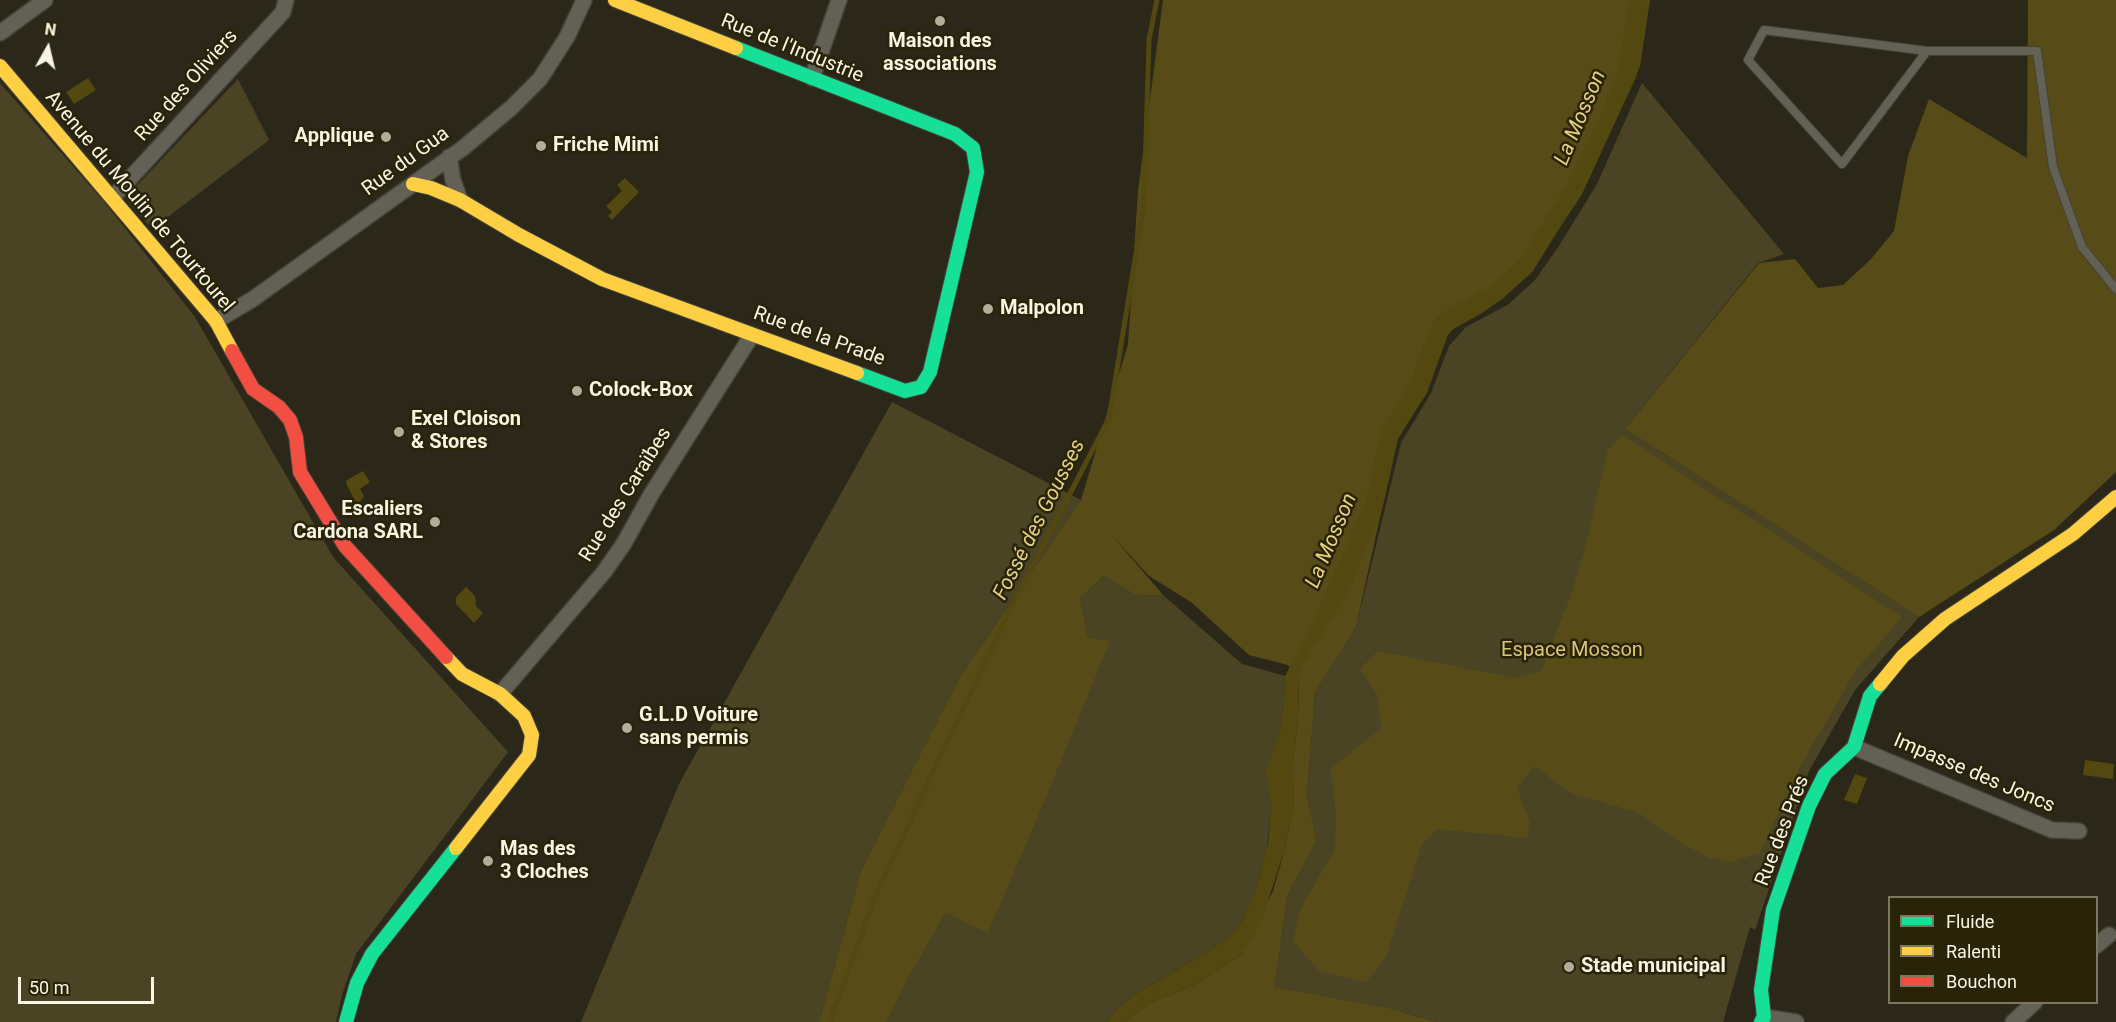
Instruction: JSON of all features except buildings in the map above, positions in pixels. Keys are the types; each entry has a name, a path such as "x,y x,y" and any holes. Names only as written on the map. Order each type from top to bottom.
{"street":[{"path":"0,33 45,0"},
{"name":"Rue des Oliviers","path":"113,197 283,12 286,0"},
{"name":"Rue du Gua","path":"216,321 253,299 413,184 511,108 540,79 567,37 584,0"},
{"name":"Rue de l'Industrie","path":"615,0 955,134"},
{"path":"812,78 838,0"},
{"name":"Avenue du Moulin de Tourtourel","path":"0,66 216,321 253,389 279,407 290,420 296,436 300,472 345,546 462,674 500,694 524,716 532,735 529,755 372,954 357,983 346,1022"},
{"name":"Rue de la Prade","path":"413,184 432,188 460,200 519,235 602,279 904,390 921,387 930,372 977,172 973,148 955,134"},
{"path":"449,157 453,180 460,200"},
{"name":"Rue des Caraïbes","path":"500,694 617,554 652,493 752,334"},
{"name":"Rue des Prés","path":"1762,1019 1761,990 1773,910 1815,795 1826,774 1854,747 1870,696 1904,656 1946,619 2073,534 2116,497"},
{"name":"Impasse des Joncs","path":"1854,747 2052,830 2079,831"},
{"path":"2098,945 2109,935"},
{"path":"2013,1022 2033,1004"},
{"path":"1762,1019 1796,1022"}],"lane":[{"path":"1927,51 1842,164 1748,60 1764,30 1927,51 2037,51 2053,167 2082,247 2116,289"}],"green space":[{"path":"1163,0 1650,0 1640,66 1582,194 1528,276 1485,311 1450,331 1436,360 1427,393 1397,439 1356,627 1315,693 1307,797 1317,840 1287,896 1275,987 1389,1008 1436,1022 1125,1022 1148,1004 1194,985 1241,955 1273,891 1285,849 1294,801 1292,765 1298,720 1299,678 1288,665 1249,655 1191,602 1149,576 1110,533 1163,595 1137,596 1104,576 1080,598 1088,637 1110,641 988,933 946,913 909,977 887,1022 819,1022 861,871 958,680 1081,500 1128,344 1138,191"},
{"path":"2028,0 2116,0 2116,472 2054,530 1919,617 1625,429 1759,263 1795,259 1818,288 1843,285 1871,259 1894,231 1908,156 1929,99 2027,158"},
{"path":"238,79 269,140 152,229 125,198"},
{"path":"0,83 106,204 195,317 333,557 508,752 356,954 342,995 336,1022 0,1022"},
{"name":"Espace Mosson","path":"1642,83 1784,254 1758,263 1625,429 1919,617 1855,690 1809,771 1755,930 1750,927 1723,1022 1436,1022 1389,1008 1275,987 1287,896 1317,840 1307,797 1315,693 1356,627 1401,443 1431,393 1449,346 1466,327 1509,304 1535,280 1559,246 1597,184"},
{"path":"892,402 1081,500 958,680 861,871 819,1022 581,1022 679,784"},
{"path":"1622,435 1902,617 1856,670 1801,765 1760,853 1731,862 1709,858 1678,841 1639,813 1571,793 1534,766 1517,788 1530,822 1527,838 1437,829 1422,844 1386,957 1366,982 1319,971 1293,941 1300,910 1335,849 1336,815 1331,769 1381,728 1377,694 1360,669 1378,651 1515,678 1541,671 1570,598 1584,552 1608,449"},
{"path":"1104,576 1137,596 1163,595 1242,664 1285,676 1281,728 1267,769 1271,807 1267,848 1257,886 1241,922 1231,935 1209,951 1134,995 1117,1009 1107,1022 887,1022 909,977 946,913 988,932 1040,813 1109,641 1088,637 1080,598"}],"shaded area":[{"path":"1629,0 1650,0 1637,75 1588,181 1533,271 1501,300 1455,327 1448,335 1428,390 1398,439 1382,510 1352,583 1301,667 1298,720 1292,765 1294,801 1285,849 1260,925 1241,955 1194,985 1148,1004 1125,1022 1107,1022 1117,1009 1134,995 1209,951 1231,935 1241,922 1257,886 1268,844 1271,807 1266,769 1281,728 1285,676 1320,606 1365,503 1382,430 1411,380 1435,320 1445,311 1489,287 1520,260 1567,184 1604,108 1618,69"},
{"path":"88,78 96,90 74,104 66,92"},
{"path":"625,178 639,192 612,220 608,216 612,212 606,206 622,191 617,185"},
{"path":"363,471 370,482 360,489 364,496 360,502 355,501 346,483 347,480"},
{"path":"466,587 475,596 476,606 483,613 474,623 456,604 456,597"},
{"path":"2085,760 2114,764 2113,779 2083,775"},
{"path":"1855,774 1867,778 1857,804 1844,800"}],"waterway":[{"name":"Fossé des Gousses","path":"830,1022 875,897 1011,608 1109,418 1144,205 1149,39 1157,0"}],"traffic: fast":[{"path":"736,48 955,134 973,148 977,172 930,372 921,387 905,391 857,373"},
{"path":"1761,1022 1764,1017 1761,990 1773,910 1809,806 1825,774 1854,747 1870,696 1880,684"},
{"path":"346,1022 357,983 372,954 456,848"}],"traffic: slow":[{"path":"615,0 736,48"},
{"path":"0,66 216,321 232,351"},
{"path":"413,184 431,188 460,200 519,235 602,279 857,373"},
{"path":"1880,684 1903,656 1945,619 2073,534 2116,497"},
{"path":"446,657 462,674 500,694 524,716 532,735 529,755 456,848"}],"traffic: jam":[{"path":"232,351 253,389 279,407 290,420 296,437 300,472 345,546 446,657"}],"place":[{"name":"Maison des associations","path":"940,21"},
{"name":"Applique","path":"386,137"},
{"name":"Friche Mimi","path":"541,146"},
{"name":"Malpolon","path":"988,309"},
{"name":"Colock-Box","path":"577,391"},
{"name":"Exel Cloison & Stores","path":"399,432"},
{"name":"Escaliers Cardona SARL","path":"435,522"},
{"name":"G.L.D Voiture sans permis","path":"627,728"},
{"name":"Mas des 3 Cloches","path":"488,861"},
{"name":"Stade municipal","path":"1569,967"}],"water label":[{"name":"La Mosson","path":"1581,118"},
{"name":"La Mosson","path":"1332,541"}]}
